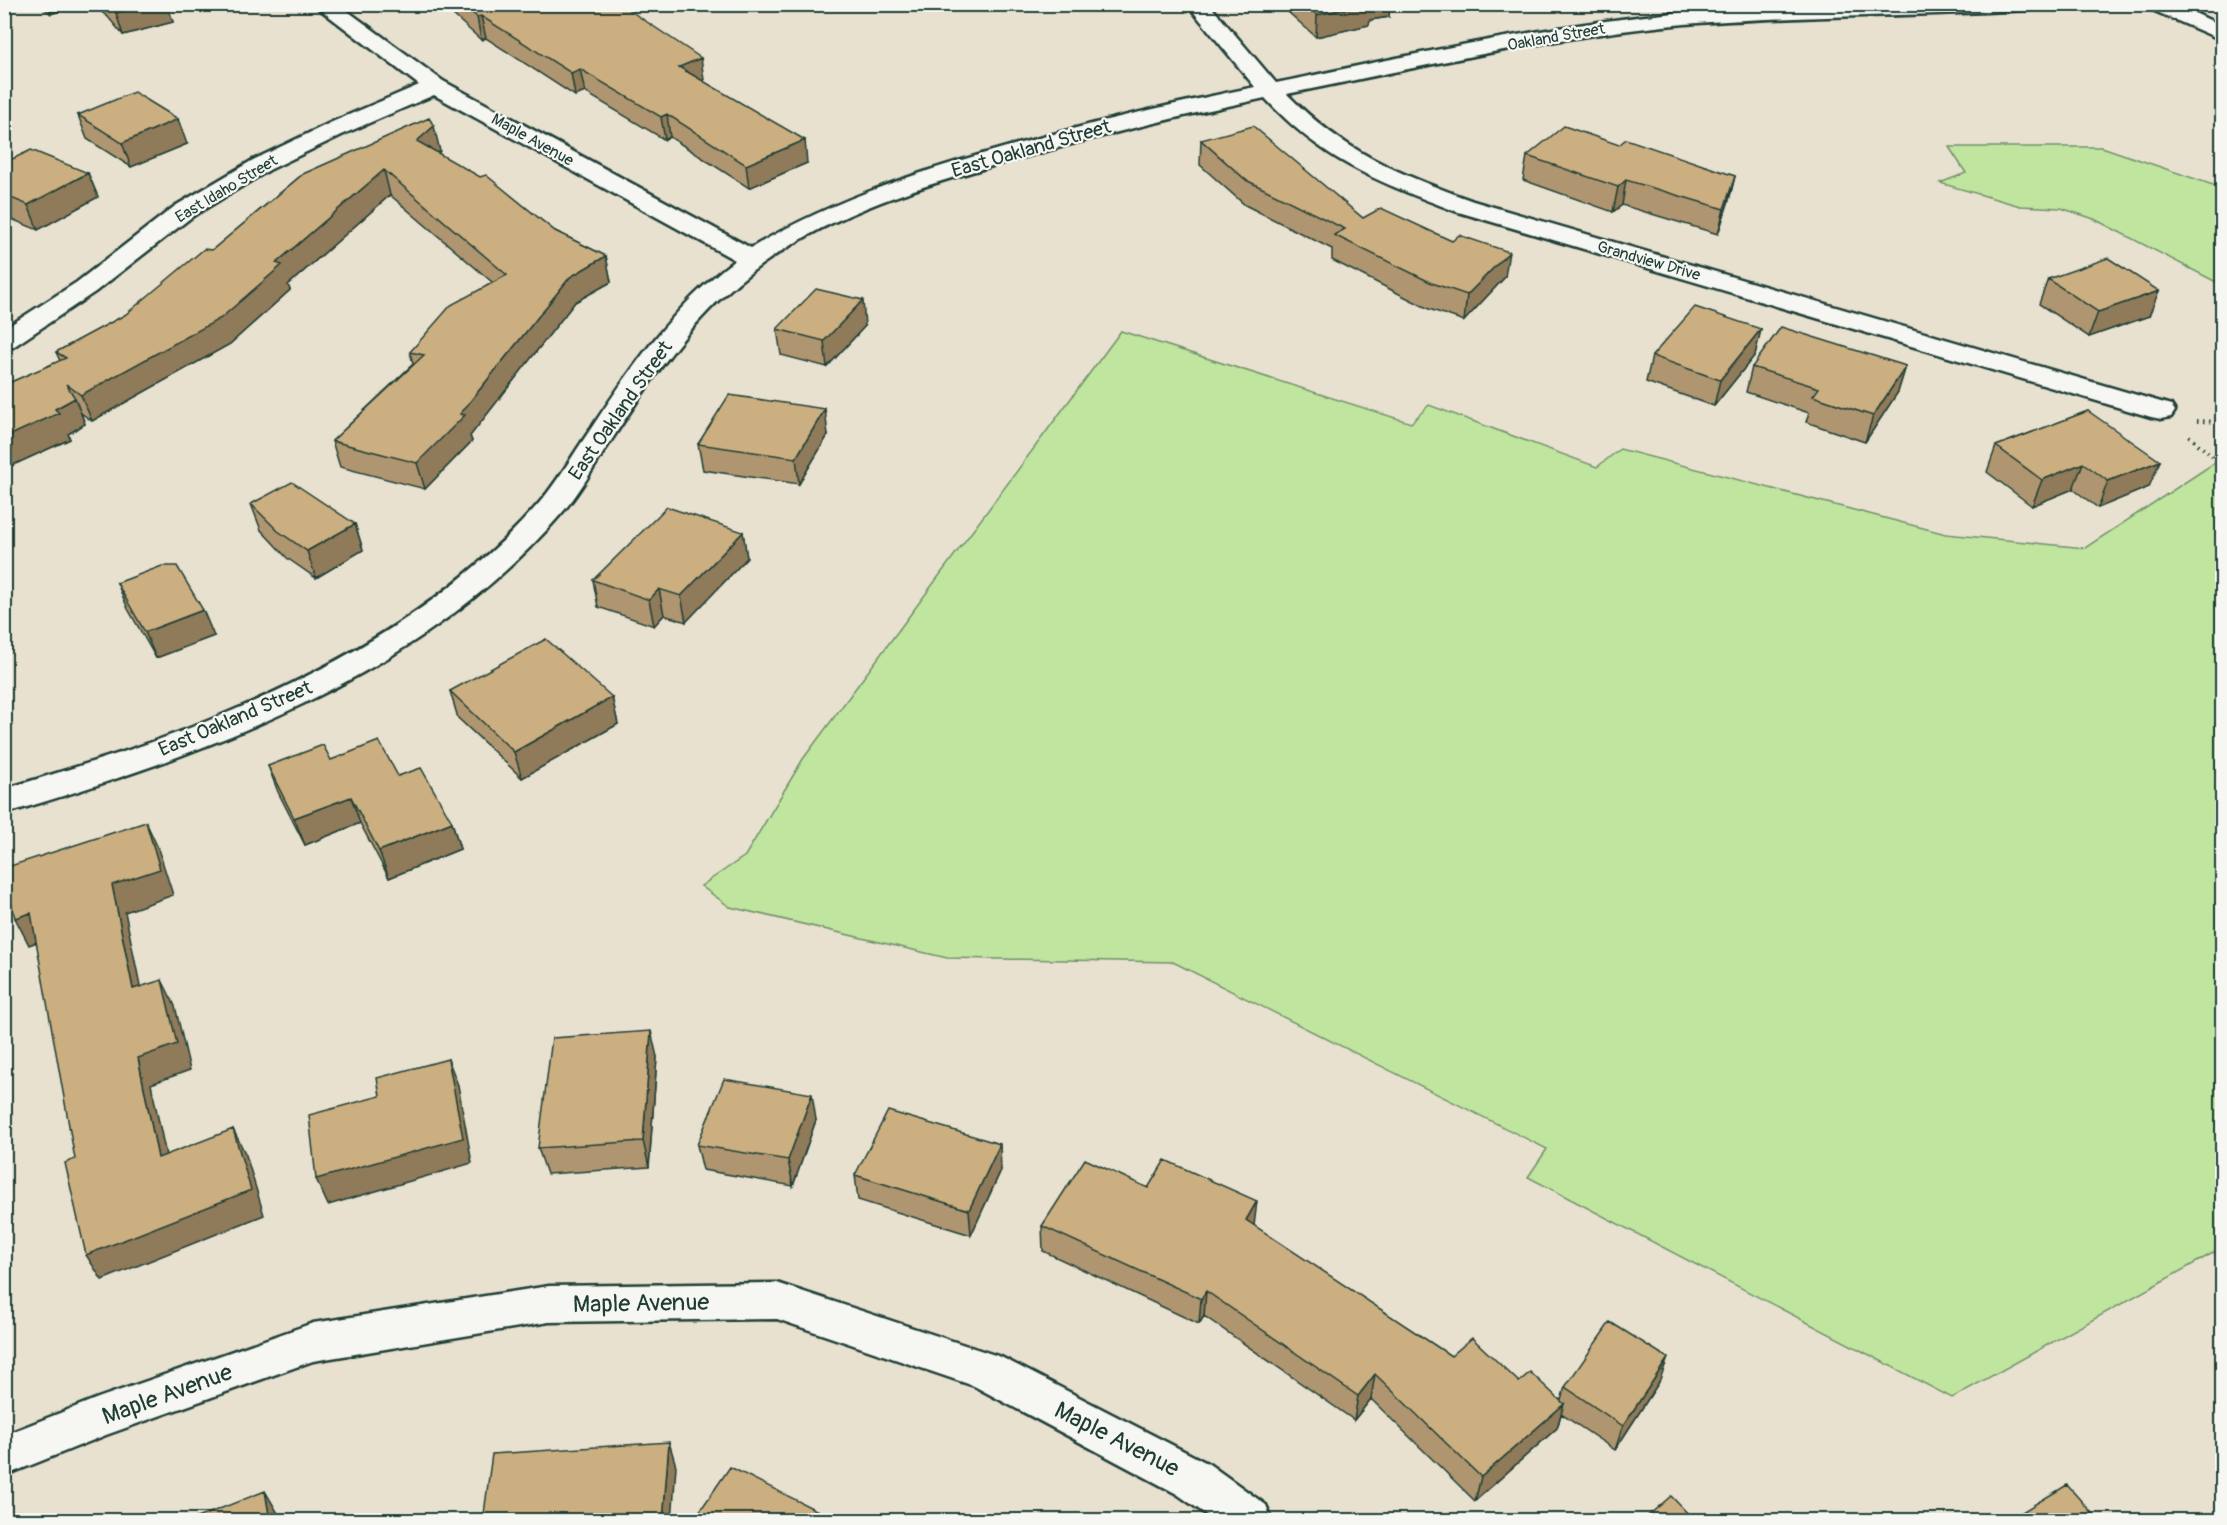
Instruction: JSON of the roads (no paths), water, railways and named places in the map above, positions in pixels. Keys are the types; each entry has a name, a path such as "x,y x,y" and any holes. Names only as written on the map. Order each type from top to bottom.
{"street":[{"name":"Maple Avenue","path":"323,4 435,86 752,259"},
{"name":"Grandview Drive","path":"1197,4 1269,90 1307,127 1340,151 1397,180 1464,206 2161,411"},
{"name":"Oakland Street","path":"1269,90 1618,25 1689,18 2026,4"},
{"path":"2158,4 2223,34"},
{"name":"East Idaho Street","path":"4,341 86,287 193,205 261,165 339,127 435,86"},
{"name":"East Oakland Street","path":"4,802 182,744 288,699 366,658 437,614 494,565 551,509 635,383 671,336 702,301 752,259 789,237 850,207 950,170 1126,121 1269,90"},
{"name":"Maple Avenue","path":"4,1456 98,1418 313,1342 549,1304 777,1301 987,1371 1193,1479 1250,1521"}]}
